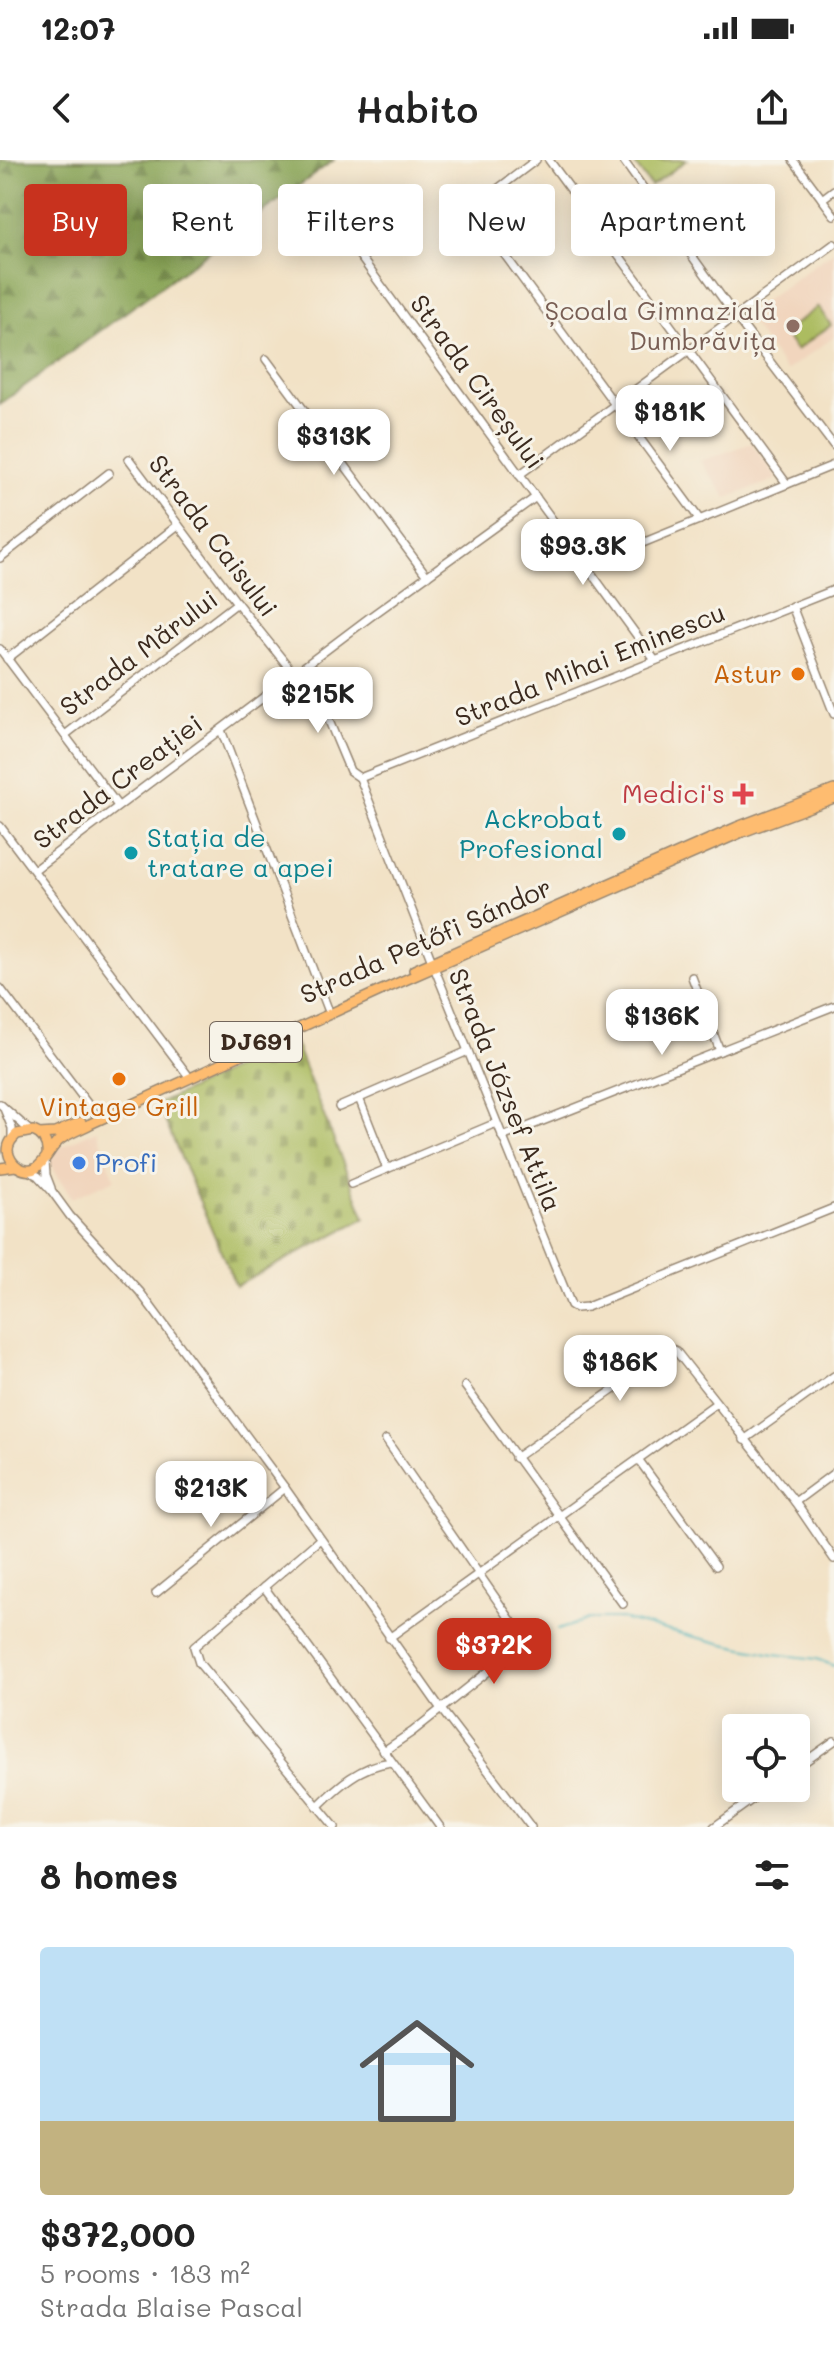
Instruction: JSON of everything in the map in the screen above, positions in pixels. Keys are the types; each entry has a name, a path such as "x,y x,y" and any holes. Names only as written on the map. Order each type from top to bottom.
{"main road":[{"name":"Strada Petőfi Sándor","path":"46,1158 59,1140 90,1124 737,827 834,790"},
{"name":"Strada Petőfi Sándor","path":"34,1132 55,1133 328,1009 740,833 834,798"},
{"name":"DJ691","path":"12,1139 23,1131 34,1132"},
{"path":"34,1132 46,1143 46,1158"},
{"path":"0,1158 8,1150 12,1139"},
{"path":"8,1150 16,1166"},
{"name":"DJ691","path":"26,1170 40,1166 46,1158"},
{"path":"0,1168 16,1166 26,1170"}],"street":[{"path":"536,160 471,209 700,520"},
{"path":"549,160 787,484"},
{"path":"623,160 834,446"},
{"path":"793,160 834,215"},
{"path":"822,199 834,190"},
{"path":"519,475 834,244"},
{"name":"Strada Cireșului","path":"360,256 654,659"},
{"path":"266,359 427,576"},
{"name":"Strada Caisului","path":"129,459 295,675"},
{"path":"586,566 834,465"},
{"path":"0,558 109,473"},
{"name":"Strada Creației","path":"34,870 536,497"},
{"path":"7,659 178,525"},
{"name":"Strada Mihai Eminescu","path":"360,778 834,590"},
{"name":"Strada Mărului","path":"65,735 237,603"},
{"path":"792,606 834,714"},
{"path":"0,649 118,806"},
{"name":"Strada József Attila","path":"306,666 350,771 360,778 567,1301 576,1308 587,1307 834,1208"},
{"path":"221,730 328,1009"},
{"path":"0,826 187,1074"},
{"path":"692,977 720,1051"},
{"path":"0,988 96,1115"},
{"path":"502,1137 834,1006"},
{"path":"339,1107 468,1051"},
{"path":"359,1098 387,1169"},
{"path":"2,1106 34,1132"},
{"path":"2,1106 12,1128 12,1139"},
{"path":"351,1184 496,1123"},
{"path":"46,1158 46,1175 51,1190"},
{"path":"26,1170 38,1176 140,1292 285,1488 389,1638 531,1827"},
{"path":"515,1458 668,1350 676,1351 795,1502 834,1559"},
{"path":"744,1440 834,1376"},
{"path":"465,1386 623,1604"},
{"path":"389,1638 715,1404"},
{"path":"384,1751 524,1643 386,1440"},
{"path":"638,1459 716,1566"},
{"path":"795,1502 834,1473"},
{"path":"156,1593 285,1488"},
{"path":"320,1539 194,1647 199,1663 335,1827"},
{"path":"264,1587 440,1827"},
{"path":"810,1758 834,1741"},
{"path":"317,1807 358,1772 374,1764 391,1762"},
{"path":"714,1827 749,1802"}],"shaded area":[{"name":"Școala Gimnazială Dumbrăvița","path":"834,251 834,337 786,371 745,315"},
{"path":"752,443 777,479 727,498 700,461"},
{"path":"96,1130 115,1179 72,1198 50,1164 52,1155 55,1150"}],"green space":[{"path":"0,160 334,160 301,184 278,184 278,201 262,213 262,184 143,184 143,256 203,256 0,404"},
{"path":"632,160 687,160 654,184 650,184"},
{"path":"818,307 831,325 796,350 783,333"},
{"path":"294,1041 365,1218 236,1286 158,1104"}],"waterway":[{"path":"558,1630 589,1619 621,1619 724,1644 817,1659 834,1666"}],"place":[{"name":"Școala Gimnazială Dumbrăvița","path":"793,326"},
{"name":"Astur","path":"798,674"},
{"name":"Medici's","path":"743,794"},
{"name":"Ackrobat Profesional","path":"619,834"},
{"name":"Stația de tratare a apei","path":"131,853"},
{"name":"Vintage Grill","path":"119,1079"},
{"name":"Profi","path":"79,1163"}]}
